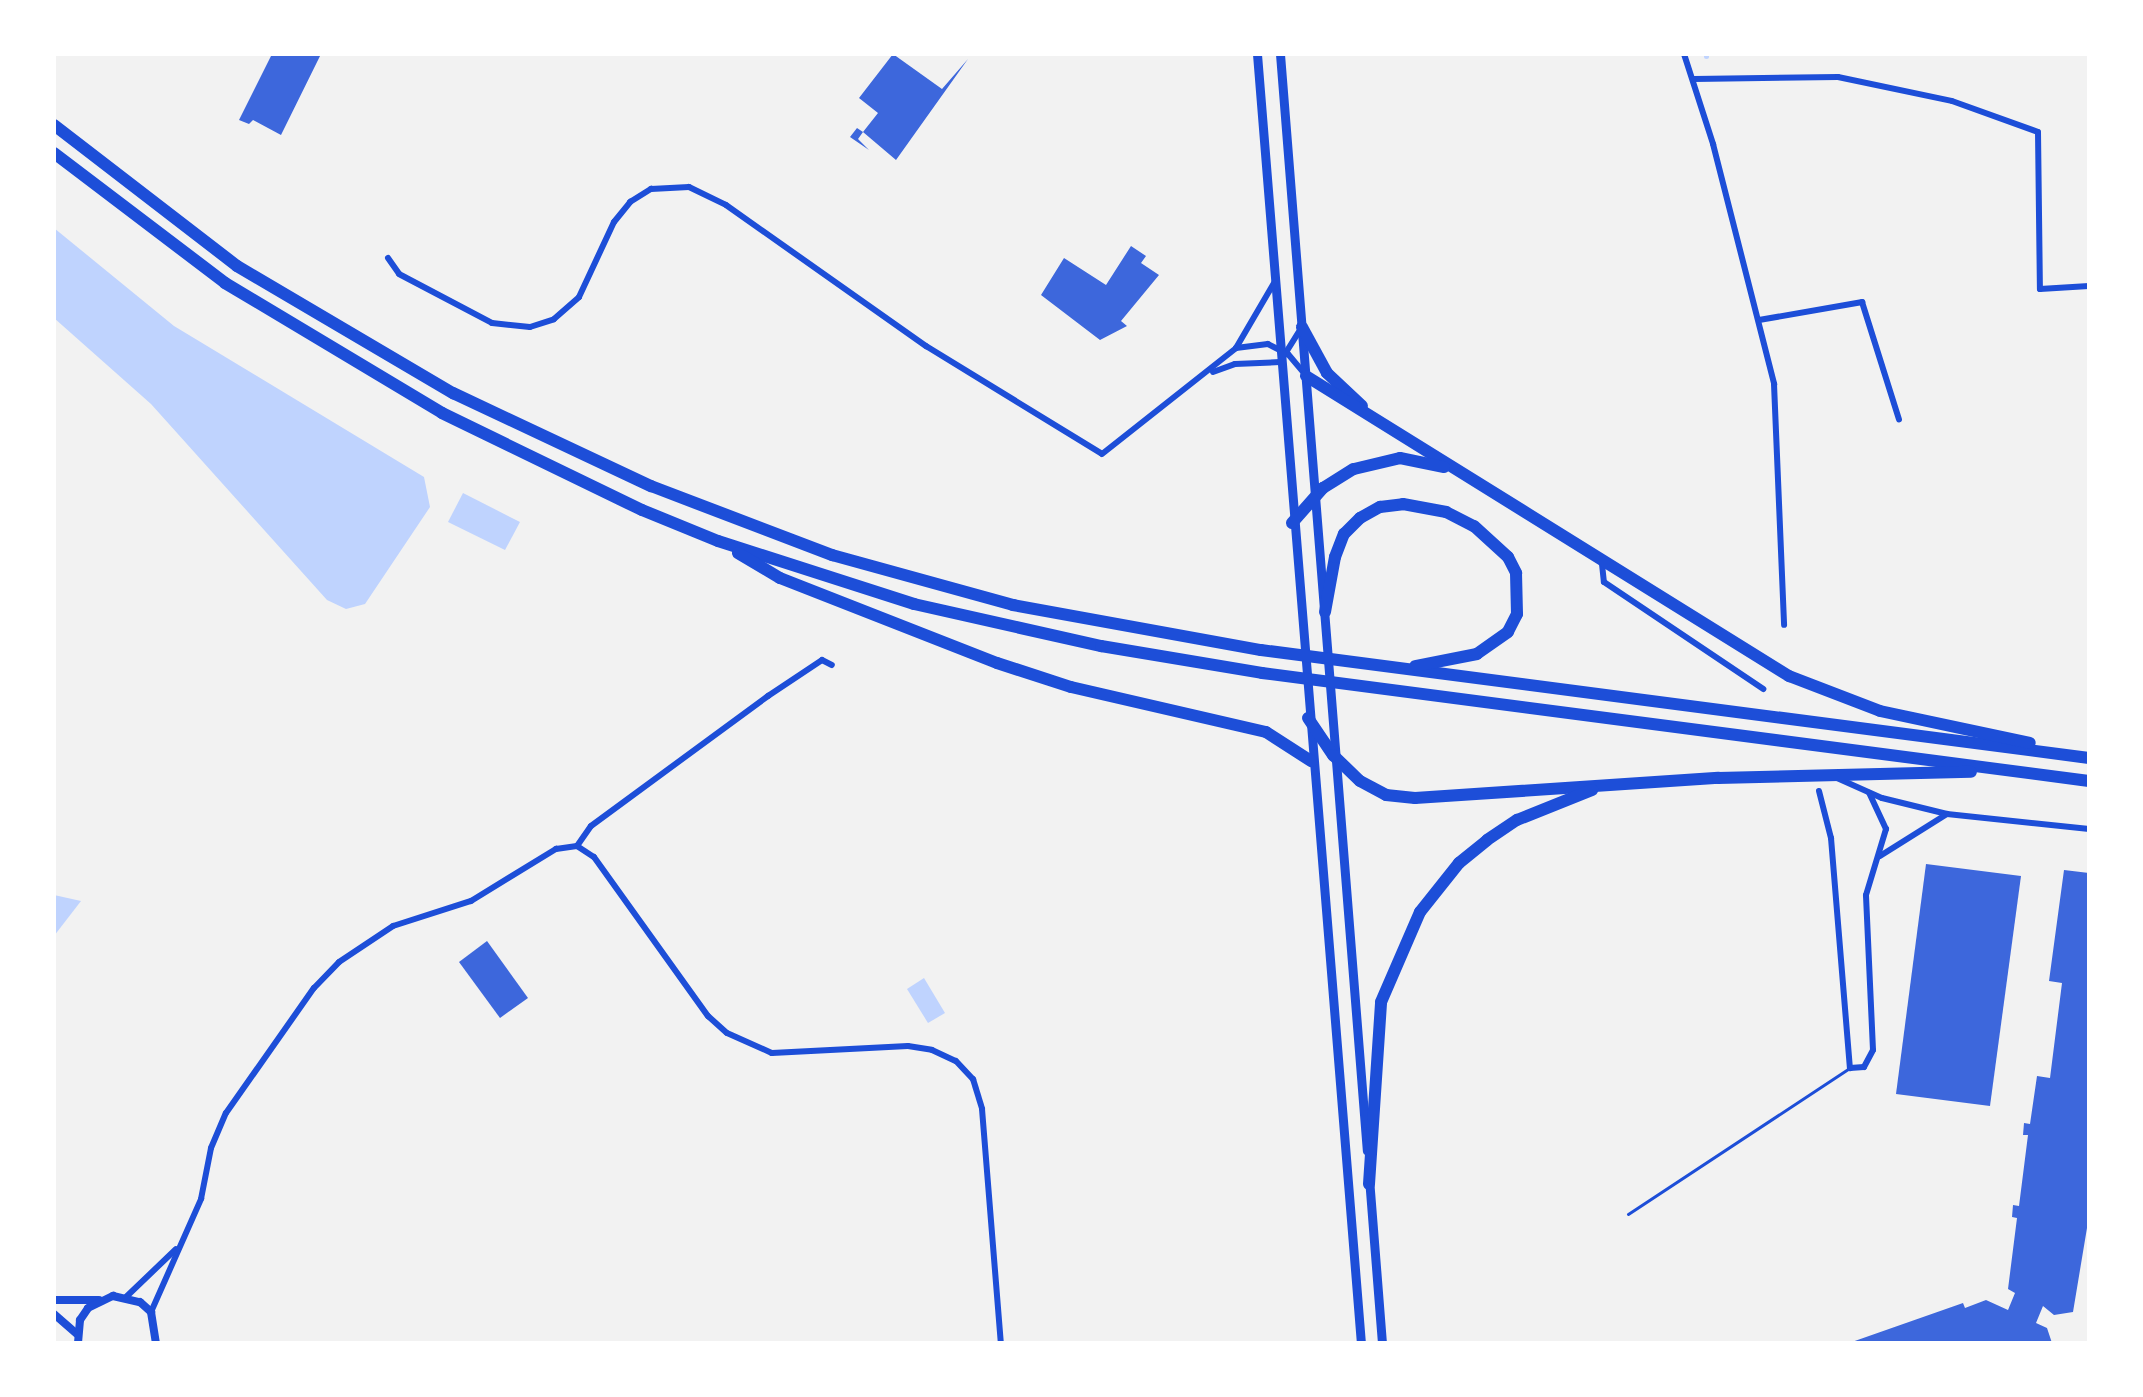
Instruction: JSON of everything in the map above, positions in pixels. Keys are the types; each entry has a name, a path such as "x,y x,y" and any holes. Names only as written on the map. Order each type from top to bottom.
{"highway":[{"path":"54,125 237,266 346,333 453,393 651,486 746,525 937,587 1104,625 1261,650 2088,758"},
{"path":"54,153 225,283 332,351 573,480 718,541 929,608 1101,646 1262,673 2089,781"},
{"path":"1302,327 1336,384 1383,423"},
{"path":"1306,376 1756,659 1837,697 2088,758"},
{"path":"1292,523 1316,495 1342,475 1385,459 1419,460 1459,471"},
{"path":"1325,612 1335,557 1344,534 1360,518 1380,507 1403,504 1446,512 1474,526 1508,557 1516,573 1517,614 1508,632 1477,654 1400,668"},
{"path":"718,541 780,578 984,658 1071,687 1266,732 1311,761"},
{"path":"1308,718 1337,760 1360,781 1400,796 2002,770"},
{"path":"1369,1184 1381,1002 1420,912 1459,863 1487,840 1517,820 1606,785"}],"main road":[{"path":"1257,54 1279,348 1284,358 1292,523 1311,761 1361,1343"},
{"path":"1280,54 1382,1343"}],"street":[{"path":"1684,54 1694,79 1774,384 1784,625"},
{"path":"1694,79 1839,77 1952,101 2038,132 2040,289 2089,286"},
{"path":"388,258 399,274 492,323 530,327 554,319 579,297 614,222 630,202 651,189 689,187 726,205 926,346 1102,454 1210,374 1236,348 1274,283"},
{"path":"1759,320 1862,302 1899,419"},
{"path":"1284,358 1302,327"},
{"path":"1236,348 1257,343 1279,348"},
{"path":"1210,374 1235,364 1284,358 1306,376"},
{"path":"1602,564 1604,582 1763,689"},
{"path":"577,846 591,826 768,696 822,660 832,665"},
{"path":"1833,776 1869,793 1947,814 2089,829"},
{"path":"1819,791 1831,838 1850,1068 1864,1067 1873,1050 1866,895 1880,856 1885,822 1869,793"},
{"path":"1880,856 1947,814"},
{"path":"156,1343 151,1312 201,1199 211,1148 226,1113 314,988 339,962 393,926 471,901 556,849 577,846 594,857 680,980 727,1033 772,1053 908,1046 932,1050 956,1061 973,1079 982,1109 1001,1343"},
{"path":"54,1300 126,1297 179,1247"},
{"path":"126,1297 151,1312"},
{"path":"78,1338 80,1320 100,1300"},
{"path":"54,1314 78,1338"}],"lane":[{"path":"1628,1214 1850,1068"}],"water":[{"path":"54,228 174,326 424,477 430,507 365,604 346,609 327,600 151,404 54,318"},
{"path":"463,493 520,522 505,550 448,522"},
{"path":"54,895 81,901 54,936"},
{"path":"924,978 945,1013 928,1023 907,989"}],"building":[{"path":"272,54 321,54 281,135 253,120 249,124 239,120"},
{"path":"893,54 942,89 968,59 896,160 863,132 878,113 859,98"},
{"path":"857,128 863,132 858,139 869,150 850,137"},
{"path":"1131,246 1146,256 1141,263 1159,275 1121,321 1127,326 1100,340 1041,295 1064,258 1106,285"},
{"path":"1926,864 2021,876 1990,1106 1896,1094"},
{"path":"2064,870 2089,873 2089,1216 2073,1312 2054,1315 2043,1306 2036,1323 2047,1328 2052,1343 1849,1343 1963,1303 1965,1308 1986,1300 2008,1310 2015,1293 2008,1289 2017,1218 2012,1217 2013,1205 2019,1206 2028,1135 2023,1135 2024,1123 2030,1124 2037,1076 2050,1078 2062,983 2049,981"},
{"path":"487,941 528,998 500,1018 459,962"}]}
